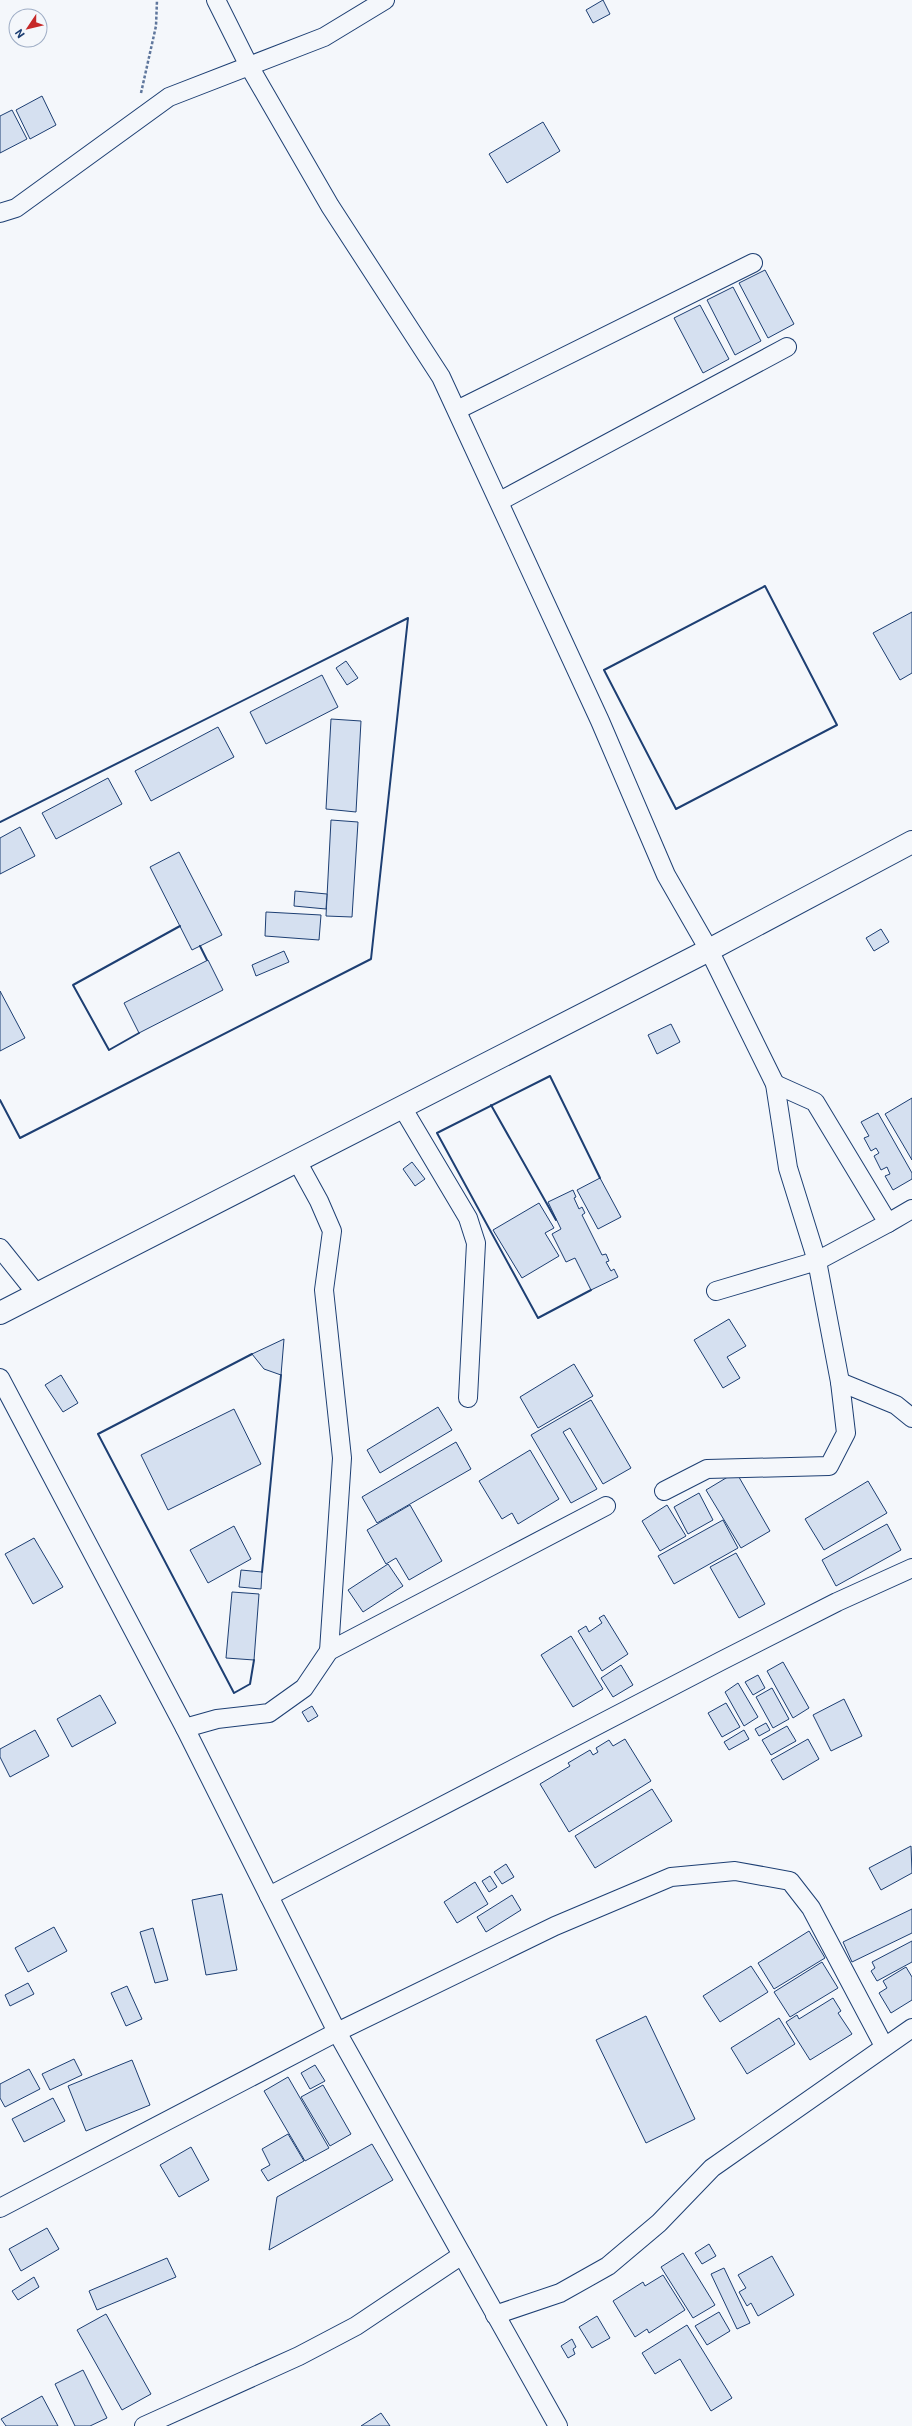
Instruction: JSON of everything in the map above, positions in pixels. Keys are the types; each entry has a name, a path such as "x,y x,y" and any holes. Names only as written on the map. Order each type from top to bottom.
{"street":[{"path":"216,0 249,66 330,206 441,377 500,501 600,721 666,875 709,950 775,1084 788,1168 817,1261 840,1382 846,1433 829,1466 707,1470 664,1491"},
{"path":"0,213 16,208 169,97 324,37 385,0"},
{"path":"457,410 753,263"},
{"path":"500,501 787,347"},
{"path":"0,1312 709,950 912,842"},
{"path":"775,1084 815,1102 888,1223"},
{"path":"402,1107 468,1218 476,1243 468,1398"},
{"path":"297,1161 319,1200 332,1231 324,1290 342,1458 329,1651"},
{"path":"716,1290 817,1261 912,1210"},
{"path":"0,1248 36,1294"},
{"path":"0,1378 185,1728 337,2032 558,2426"},
{"path":"840,1382 896,1405 912,1418"},
{"path":"185,1728 216,1719 269,1713 304,1688 329,1651 606,1506"},
{"path":"269,1896 721,1661 837,1602 912,1568"},
{"path":"0,2208 337,2032 554,1926 671,1877 735,1871 790,1880 811,1908 884,2046"},
{"path":"495,2315 560,2293 608,2266 659,2223 712,2168 884,2046 912,2028"},
{"path":"144,2426 299,2356 350,2329 462,2255"}],"path":[{"path":"134,123 156,26 157,0"}],"building":[{"path":"603,0 610,14 593,23 586,10"},
{"path":"42,96 56,125 30,139 16,110"},
{"path":"12,110 27,139 0,153 0,116"},
{"path":"543,122 560,151 507,183 489,154"},
{"path":"765,270 794,324 768,338 739,283"},
{"path":"733,287 761,341 735,355 707,300"},
{"path":"700,305 729,359 703,373 674,318"},
{"path":"912,612 912,673 900,680 873,633"},
{"path":"346,661 358,678 347,685 336,668"},
{"path":"322,675 338,707 266,744 250,712"},
{"path":"331,719 361,721 356,812 326,809"},
{"path":"218,727 234,757 151,801 135,771"},
{"path":"108,778 122,804 56,839 42,813"},
{"path":"331,820 358,822 352,917 326,916"},
{"path":"20,827 35,856 0,874 0,838"},
{"path":"179,852 222,935 192,950 150,867"},
{"path":"295,891 327,894 326,909 294,906"},
{"path":"266,912 321,915 319,940 265,936"},
{"path":"881,929 889,942 874,951 866,938"},
{"path":"284,951 289,962 256,976 252,965"},
{"path":"208,960 223,990 139,1033 124,1003"},
{"path":"0,991 25,1038 0,1051"},
{"path":"671,1024 680,1042 657,1054 648,1035"},
{"path":"912,1098 912,1160 885,1114"},
{"path":"878,1113 912,1173 912,1179 893,1190 885,1176 890,1174 887,1167 881,1170 874,1156 879,1153 876,1148 871,1151 864,1138 869,1136 861,1122"},
{"path":"412,1162 425,1179 415,1186 403,1169"},
{"path":"600,1178 621,1217 598,1229 577,1190"},
{"path":"573,1190 576,1197 574,1198 579,1209 582,1207 585,1213 582,1215 602,1255 606,1254 609,1261 606,1262 611,1271 614,1269 618,1277 591,1290 575,1258 566,1262 552,1234 561,1229 548,1202"},
{"path":"539,1203 554,1228 545,1233 559,1256 522,1278 493,1230"},
{"path":"729,1319 746,1346 727,1357 740,1378 723,1388 694,1340"},
{"path":"284,1339 281,1375 264,1369 252,1354"},
{"path":"574,1364 593,1396 538,1428 520,1397"},
{"path":"61,1375 78,1403 63,1412 45,1385"},
{"path":"591,1400 631,1468 603,1484 570,1428 563,1432 597,1489 571,1503 531,1435"},
{"path":"438,1407 452,1430 380,1473 367,1450"},
{"path":"234,1409 261,1464 168,1510 141,1455"},
{"path":"456,1442 471,1469 377,1523 362,1497"},
{"path":"530,1450 559,1499 518,1524 512,1513 502,1519 479,1481"},
{"path":"736,1472 770,1531 741,1548 706,1490"},
{"path":"868,1481 887,1513 824,1550 805,1519"},
{"path":"699,1493 713,1520 688,1534 674,1507"},
{"path":"410,1505 442,1561 409,1580 396,1558 386,1564 367,1530"},
{"path":"667,1505 686,1536 660,1551 642,1521"},
{"path":"723,1520 738,1548 674,1584 658,1556"},
{"path":"887,1524 901,1550 836,1586 822,1560"},
{"path":"234,1526 251,1559 208,1583 190,1550"},
{"path":"34,1538 63,1587 33,1604 5,1554"},
{"path":"736,1553 765,1604 739,1618 710,1567"},
{"path":"388,1564 403,1586 363,1612 348,1590"},
{"path":"241,1570 262,1572 261,1589 239,1587"},
{"path":"232,1592 259,1594 254,1660 226,1658"},
{"path":"604,1615 628,1654 602,1671 578,1631 586,1626 589,1632 602,1623 599,1618"},
{"path":"571,1636 603,1689 573,1707 541,1655"},
{"path":"783,1662 809,1708 793,1718 767,1671"},
{"path":"621,1665 633,1685 613,1697 601,1678"},
{"path":"758,1675 765,1688 753,1695 745,1682"},
{"path":"738,1683 758,1717 744,1726 725,1692"},
{"path":"772,1688 789,1719 773,1728 756,1697"},
{"path":"100,1695 116,1723 72,1747 57,1719"},
{"path":"844,1699 862,1736 831,1751 813,1715"},
{"path":"726,1703 740,1727 722,1737 708,1713"},
{"path":"312,1706 318,1716 308,1722 302,1712"},
{"path":"766,1723 770,1730 759,1736 755,1729"},
{"path":"787,1726 796,1741 771,1755 762,1740"},
{"path":"35,1730 49,1756 10,1777 0,1757 0,1749"},
{"path":"744,1730 749,1739 729,1750 724,1742"},
{"path":"625,1739 651,1781 569,1832 540,1784 570,1766 568,1763 590,1750 593,1755 598,1752 596,1748 609,1740 613,1746"},
{"path":"808,1739 819,1759 783,1780 771,1760"},
{"path":"652,1789 672,1821 595,1868 575,1836"},
{"path":"911,1846 912,1873 881,1890 869,1868"},
{"path":"506,1864 514,1877 502,1884 494,1872"},
{"path":"490,1876 497,1887 489,1892 482,1881"},
{"path":"475,1882 488,1904 457,1923 444,1902"},
{"path":"222,1894 237,1970 206,1975 192,1900"},
{"path":"512,1895 521,1910 486,1932 477,1917"},
{"path":"912,1909 912,1933 852,1962 843,1942"},
{"path":"54,1927 67,1951 28,1972 15,1948"},
{"path":"153,1928 168,1980 155,1983 140,1932"},
{"path":"809,1931 825,1958 774,1989 758,1963"},
{"path":"912,1941 912,1962 877,1981 871,1971 875,1968 872,1962"},
{"path":"822,1962 838,1988 790,2017 774,1992"},
{"path":"751,1966 768,1992 720,2022 703,1996"},
{"path":"906,1967 912,1977 912,2000 891,2013 879,1993 887,1988 883,1981"},
{"path":"28,1983 34,1994 10,2006 5,1995"},
{"path":"127,1986 142,2019 126,2026 111,1993"},
{"path":"833,1998 841,2011 838,2013 852,2034 810,2060 786,2022 797,2015 799,2019"},
{"path":"646,2016 695,2119 646,2143 596,2040"},
{"path":"779,2018 795,2044 747,2074 731,2048"},
{"path":"74,2059 82,2075 50,2090 42,2074"},
{"path":"132,2060 150,2105 86,2131 68,2086"},
{"path":"315,2065 325,2081 310,2089 301,2073"},
{"path":"29,2069 40,2089 5,2107 0,2098 0,2084"},
{"path":"288,2077 329,2148 305,2161 264,2091"},
{"path":"323,2085 351,2134 330,2146 301,2097"},
{"path":"53,2098 65,2121 24,2142 12,2119"},
{"path":"288,2134 304,2161 268,2181 261,2170 270,2165 262,2149"},
{"path":"372,2144 393,2180 269,2250 277,2197"},
{"path":"191,2147 209,2180 179,2197 160,2165"},
{"path":"47,2228 59,2249 21,2271 9,2249"},
{"path":"709,2244 716,2256 702,2264 695,2253"},
{"path":"683,2253 715,2305 693,2318 661,2267"},
{"path":"772,2256 794,2295 758,2316 751,2303 747,2306 739,2292 746,2288 738,2275"},
{"path":"167,2258 176,2277 97,2310 89,2291"},
{"path":"724,2268 750,2323 737,2329 711,2274"},
{"path":"663,2275 685,2310 649,2333 647,2329 635,2337 613,2301 643,2282 645,2286"},
{"path":"34,2277 39,2287 18,2300 12,2291"},
{"path":"719,2312 730,2331 707,2345 695,2326"},
{"path":"106,2314 151,2394 122,2410 77,2330"},
{"path":"597,2316 610,2338 592,2348 579,2327"},
{"path":"687,2325 732,2398 711,2411 680,2359 655,2374 642,2353"},
{"path":"572,2339 576,2347 573,2349 575,2354 568,2358 561,2346"},
{"path":"83,2370 107,2418 90,2426 75,2426 55,2384"},
{"path":"42,2396 58,2426 6,2426 1,2419"},
{"path":"381,2413 390,2426 361,2426"}],"wall":[{"path":"765,586 837,725 676,809 604,670 765,586"},
{"path":"0,822 408,618 371,959 20,1138 0,1100"},
{"path":"139,1033 109,1050 73,985 180,926"},
{"path":"200,946 207,960"},
{"path":"591,1290 538,1318 437,1133 550,1076 600,1178"},
{"path":"491,1105 556,1220"},
{"path":"252,1354 98,1434 234,1693 250,1684 254,1660"},
{"path":"262,1572 281,1375"}]}
